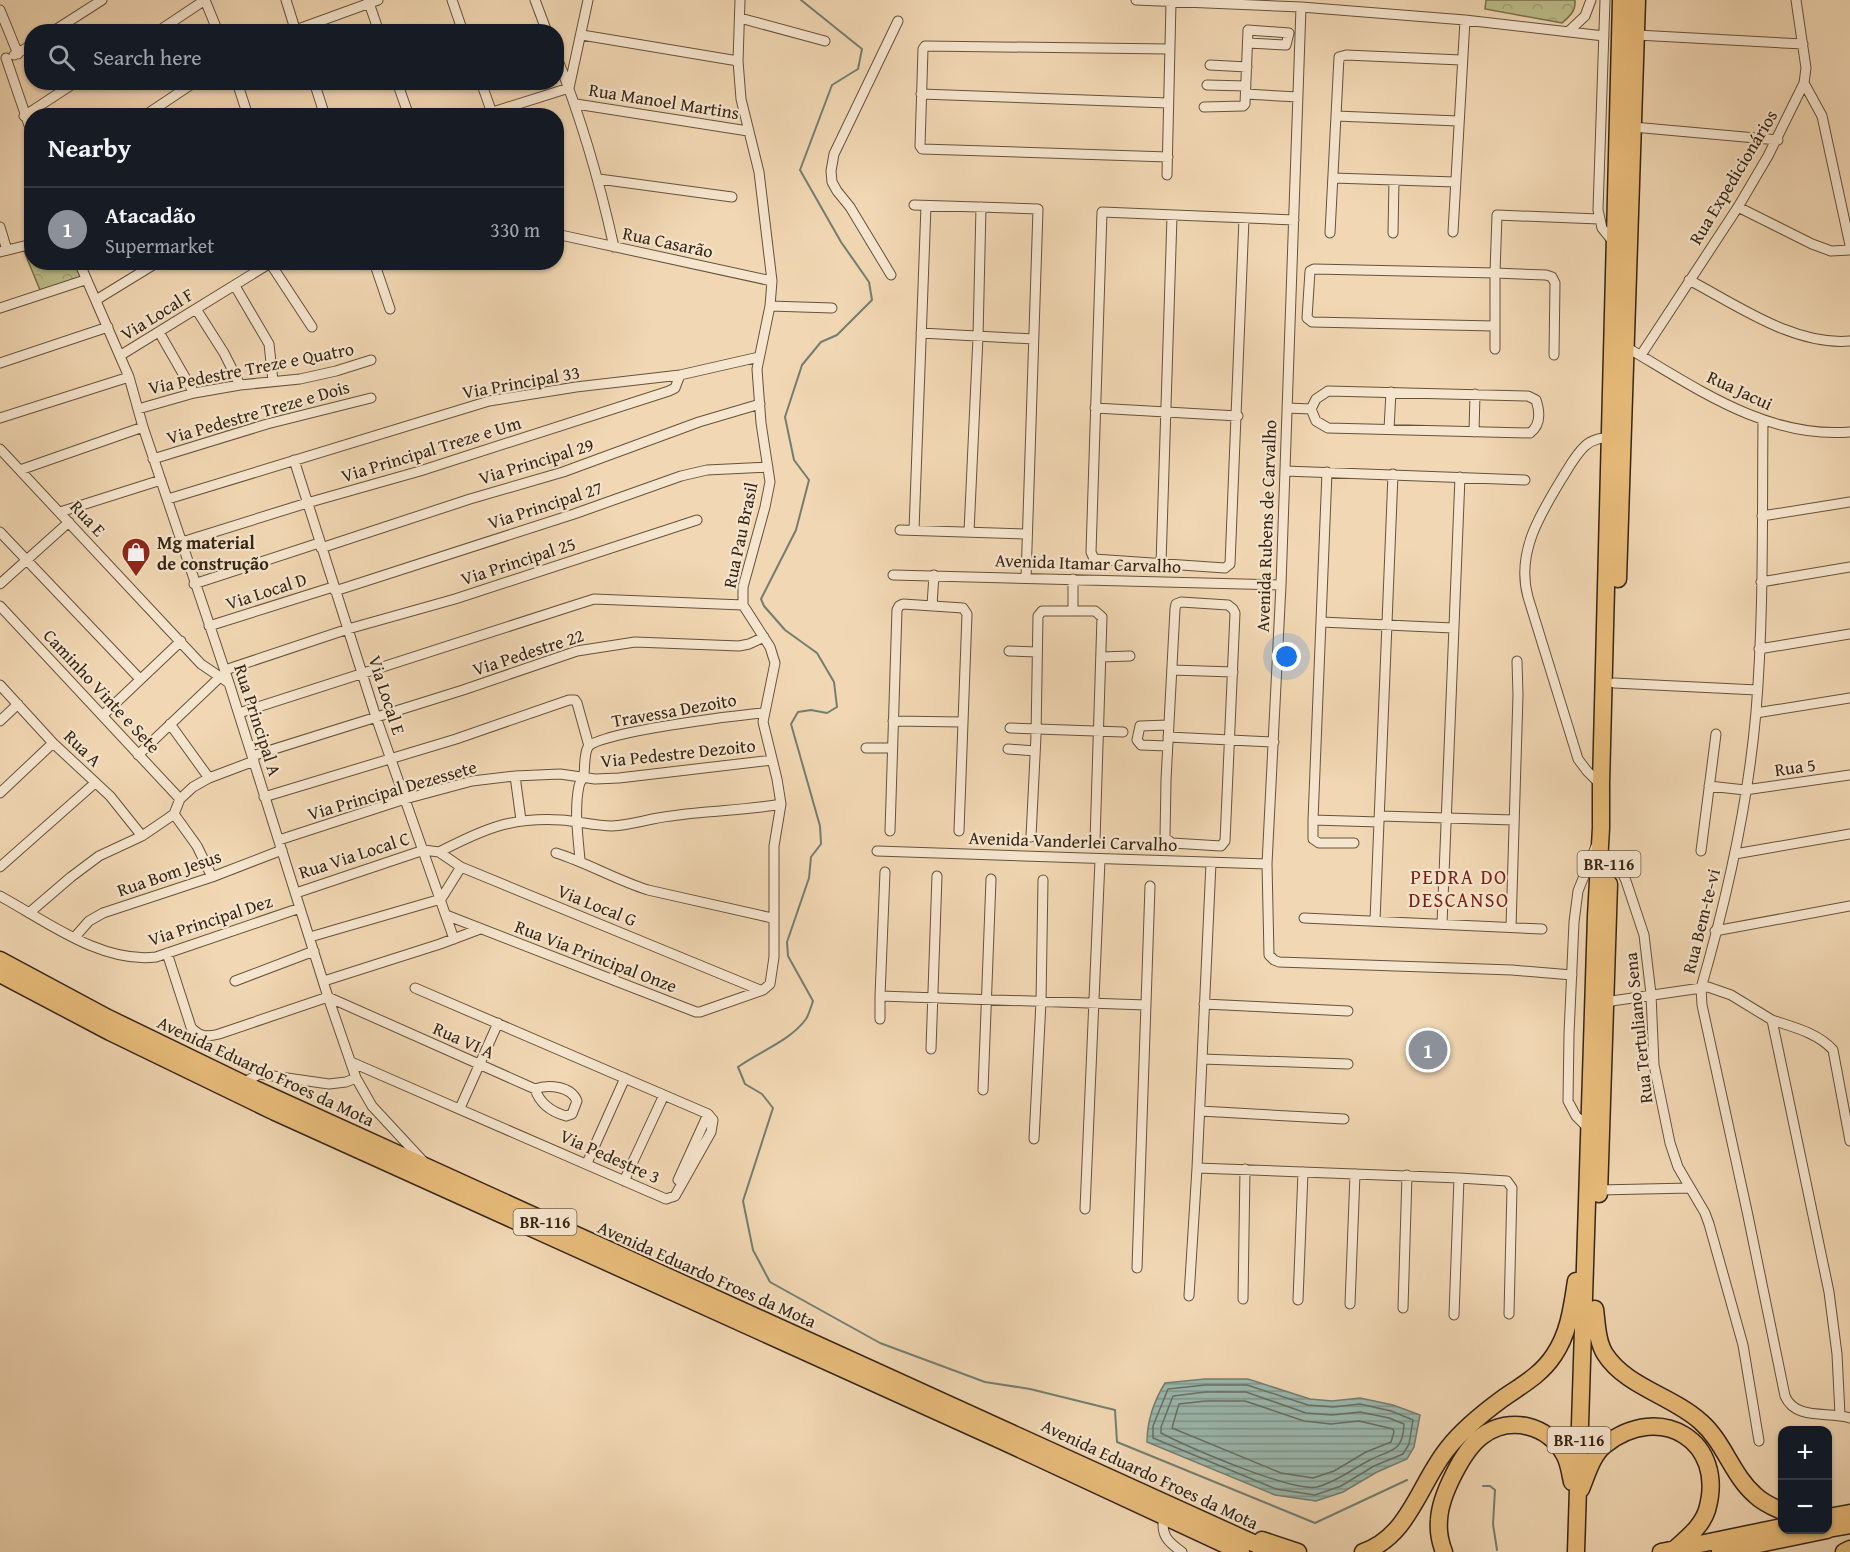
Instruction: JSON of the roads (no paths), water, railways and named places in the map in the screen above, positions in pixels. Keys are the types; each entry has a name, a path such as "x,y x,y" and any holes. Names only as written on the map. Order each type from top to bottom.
{"highway":[{"path":"1621,0 1621,243 1626,347"},
{"path":"1582,1379 1596,916 1601,828 1600,784 1611,437 1621,243 1633,127 1637,0"},
{"name":"BR-116","path":"1576,1552 1582,1379 1595,1309 1626,347"},
{"name":"Avenida Eduardo Froes da Mota","path":"0,960 108,1018 243,1083 1097,1471 1202,1527 1241,1552"},
{"name":"Avenida Eduardo Froes da Mota","path":"0,974 110,1032 264,1107 1164,1516 1273,1552"},
{"path":"1363,1552 1382,1542 1396,1530 1410,1511 1432,1470 1457,1437 1503,1398 1539,1374 1557,1352 1570,1318 1587,1218"},
{"path":"1595,1309 1599,1341 1606,1354 1620,1370 1636,1382 1689,1411 1704,1424 1755,1496 1778,1509"},
{"path":"1444,1552 1440,1538 1439,1518 1447,1491 1470,1448 1483,1435 1496,1428 1512,1424 1525,1425 1541,1431 1551,1439 1566,1459 1576,1501"},
{"path":"1576,1501 1590,1466 1604,1445 1637,1427 1657,1425 1676,1430 1689,1438 1700,1452 1709,1475 1710,1492 1707,1511 1694,1533 1668,1550"},
{"path":"1832,1516 1850,1513"},
{"path":"1832,1528 1850,1525"},
{"path":"1202,1527 1227,1552"},
{"path":"1202,1527 1298,1552"},
{"path":"1668,1550 1778,1528"},
{"path":"1720,1552 1804,1534"},
{"path":"1844,1552 1850,1549"}],"street":[{"path":"64,24 102,0"},
{"path":"169,24 205,0 215,24"},
{"path":"286,0 292,24"},
{"path":"452,0 460,24"},
{"path":"535,0 544,24"},
{"path":"569,88 588,0"},
{"name":"Rua Pau Brasil","path":"740,0 738,61 741,99 759,172 772,281 770,306 759,357 758,381 770,482 743,587 743,605 770,647 775,663 763,722 781,804 774,846 772,918 774,957 771,980 766,988 760,990"},
{"path":"1136,0 1301,7 1465,20 1604,36"},
{"path":"1568,32 1585,16 1591,0"},
{"path":"1605,0 1599,219 1604,233 1621,243"},
{"name":"Rua Expedicionários","path":"1641,355 1738,207 1778,140 1804,83 1806,68 1796,0"},
{"path":"312,24 372,1 377,24"},
{"path":"1167,175 1171,2"},
{"name":"Avenida Rubens de Carvalho","path":"1301,7 1281,585 1268,864 1268,950 1274,960 1512,970 1572,975"},
{"path":"0,10 18,54"},
{"path":"740,18 825,41"},
{"path":"1453,232 1465,20"},
{"path":"891,275 850,207 837,191 832,182 831,171 834,154 898,21"},
{"path":"582,35 738,61"},
{"path":"1636,35 1803,44"},
{"path":"1204,107 1243,106 1245,104 1248,43"},
{"path":"1168,157 921,148 921,94 923,49 928,45 1169,49"},
{"path":"24,50 18,54 3,57 24,116"},
{"path":"1330,233 1338,60 1342,55 1461,60"},
{"path":"1210,65 1247,67"},
{"path":"564,75 576,104 599,179 614,247"},
{"path":"1804,83 1822,116 1850,245"},
{"path":"1207,85 1298,97"},
{"path":"564,90 569,88"},
{"path":"36,108 64,90"},
{"path":"156,108 183,90"},
{"path":"240,90 245,108"},
{"path":"317,90 322,108"},
{"path":"400,90 406,108"},
{"path":"484,90 491,108"},
{"path":"511,108 563,90"},
{"path":"921,94 1168,103"},
{"name":"Rua Manoel Martins","path":"576,104 748,131"},
{"path":"1336,116 1458,121"},
{"path":"1633,127 1778,140"},
{"path":"1334,178 1455,182"},
{"path":"599,179 732,197"},
{"path":"1393,233 1394,180"},
{"path":"914,205 1038,209 1026,578"},
{"path":"914,530 926,206"},
{"path":"969,532 981,207"},
{"path":"1738,207 1812,244 1831,251 1850,250"},
{"path":"1244,218 1238,416 1230,564 1225,568 1097,561 1092,556 1102,212 1294,220"},
{"path":"1495,349 1497,215 1599,219"},
{"path":"1161,564 1172,216"},
{"path":"0,227 4,251 24,246"},
{"name":"Rua Casarão","path":"564,236 772,281"},
{"path":"1494,326 1313,322 1307,318 1310,272 1312,269 1546,275 1554,279 1554,355"},
{"name":"Rua Principal A","path":"82,270 129,377 153,459 209,626 222,674 229,683 239,713 328,997 356,1078 372,1106 433,1170"},
{"path":"96,300 145,270"},
{"name":"Via Local F","path":"121,356 260,270"},
{"path":"275,270 312,327"},
{"path":"377,270 390,309"},
{"path":"0,308 85,280"},
{"path":"1689,280 1784,330 1813,339 1850,341"},
{"path":"235,286 269,344 273,381"},
{"path":"770,306 832,308"},
{"path":"196,309 219,343 240,385"},
{"path":"0,363 108,327"},
{"path":"159,332 194,393"},
{"path":"921,333 1033,339"},
{"name":"Rua Jacui","path":"1626,347 1723,402 1763,421 1822,433 1850,432"},
{"name":"Via Principal 33","path":"168,500 489,401 576,387 680,375 759,357"},
{"name":"Via Pedestre Treze e Quatro","path":"138,409 194,393 318,375 371,360"},
{"name":"Via Principal Treze e Um","path":"182,542 420,471 669,391 675,388 680,375"},
{"path":"0,418 129,377"},
{"path":"1328,391 1475,394 1531,396 1537,402 1539,416 1536,427 1530,433 1323,426 1316,421 1311,409 1316,399 1328,391"},
{"path":"1389,429 1391,392"},
{"path":"1474,432 1475,394"},
{"name":"Via Pedestre Treze e Dois","path":"153,459 267,424 371,398"},
{"name":"Via Principal 29","path":"194,584 564,472 699,422 760,404"},
{"path":"1095,408 1238,416"},
{"path":"1287,408 1311,409"},
{"name":"Rua Bem-te-vi","path":"1763,421 1761,582 1756,713 1735,854 1701,988 1706,1025 1748,1211 1785,1396 1794,1409 1850,1418"},
{"path":"20,470 143,427"},
{"path":"1600,784 1578,759 1528,597 1523,572 1528,546 1540,514 1577,455 1592,441 1611,437"},
{"name":"Rua E","path":"0,449 201,664 222,674"},
{"name":"Via Local E","path":"294,460 376,717 454,939"},
{"name":"Via Principal 27","path":"334,589 574,514 697,471 768,467"},
{"path":"1285,471 1525,480"},
{"path":"1327,472 1313,839 1319,843 1354,843"},
{"path":"1375,921 1393,474"},
{"path":"1442,924 1460,477"},
{"path":"60,512 161,480"},
{"path":"1762,516 1850,502"},
{"name":"Via Principal 25","path":"222,674 348,629 455,599 697,520"},
{"path":"0,584 69,522"},
{"path":"900,530 1026,534"},
{"path":"0,532 139,678"},
{"path":"1761,582 1850,567"},
{"name":"Avenida Itamar Carvalho","path":"893,575 1281,585"},
{"path":"932,605 933,575"},
{"path":"1073,579 1073,610"},
{"name":"Via Local D","path":"209,626 334,589"},
{"path":"239,713 594,599 743,605"},
{"path":"1181,602 1228,605 1233,609 1235,614 1225,841 1221,846 1172,843 1166,840 1167,742 1172,670 1175,606 1181,602"},
{"path":"890,831 898,608 903,604 963,608 966,612 959,831"},
{"name":"Caminho Vinte e Sete","path":"0,606 180,799"},
{"path":"1031,837 1038,616 1040,612 1095,611 1101,614 1101,657 1095,841"},
{"path":"1321,622 1453,628"},
{"path":"1759,649 1850,634"},
{"name":"Via Pedestre 22","path":"180,799 208,778 253,759 577,651 635,642 739,646 764,637"},
{"path":"103,715 181,640"},
{"path":"1009,651 1037,652"},
{"path":"1101,657 1130,656"},
{"path":"1511,927 1517,661"},
{"path":"1172,670 1233,672"},
{"path":"138,755 222,674"},
{"path":"1614,683 1757,690"},
{"name":"Rua A","path":"0,685 53,742 110,796 142,836"},
{"path":"1756,713 1850,698"},
{"path":"264,797 456,739 569,700 577,703 588,746 584,778 579,785 577,822 580,860"},
{"path":"0,721 18,704"},
{"name":"Travessa Dezoito","path":"588,746 617,734 721,717 764,713"},
{"path":"893,721 962,722"},
{"path":"170,724 208,778"},
{"path":"1168,725 1140,726 1137,740 1141,745 1230,740 1274,742"},
{"path":"1010,728 1123,732"},
{"path":"1701,851 1716,734"},
{"path":"0,793 53,742"},
{"path":"866,748 892,748"},
{"path":"1008,750 1035,751"},
{"name":"Via Pedestre Dezoito","path":"515,776 560,774 584,778 619,778 772,760"},
{"name":"Rua 5","path":"1708,786 1745,790 1850,775"},
{"path":"515,776 521,820"},
{"name":"Via Principal Dezessete","path":"280,845 405,799 472,781 515,776"},
{"path":"0,867 95,783"},
{"path":"29,913 86,865 121,844 142,836 174,814 180,799"},
{"path":"439,852 485,829 521,820 533,819 610,826 670,816 751,810 781,804"},
{"path":"174,814 197,846 212,877"},
{"path":"1313,820 1514,820"},
{"path":"1589,1129 1569,1106 1574,922 1579,883 1601,828"},
{"path":"1735,854 1850,834"},
{"name":"Rua Bom Jesus","path":"74,938 89,921 103,913 212,877 280,845"},
{"name":"Via Local G","path":"424,850 439,852 461,867 760,990"},
{"name":"Rua Via Local C","path":"296,892 424,850"},
{"name":"Avenida Vanderlei Carvalho","path":"878,851 1268,864"},
{"path":"556,854 580,860 638,887 772,918"},
{"name":"Rua Tertuliano Sena","path":"1609,856 1621,870 1631,893 1646,947 1651,994 1654,1065 1664,1117 1676,1161 1709,1224 1739,1329 1759,1441"},
{"path":"1085,1209 1100,860"},
{"path":"1189,1296 1211,863"},
{"path":"310,937 441,899 461,867"},
{"path":"880,1019 885,872"},
{"path":"931,1049 937,876"},
{"path":"983,1090 991,879"},
{"path":"1034,1139 1041,1002 1043,880"},
{"path":"1137,1268 1150,886"},
{"name":"Via Principal Dez","path":"0,896 74,938 114,954 134,958 156,957 300,908"},
{"path":"1715,931 1850,906"},
{"name":"Rua Via Principal Onze","path":"446,915 691,1011 700,1012 760,990"},
{"path":"1304,918 1542,929"},
{"path":"324,981 480,929"},
{"path":"235,981 314,951"},
{"path":"167,953 191,1027 200,1035 213,1036 328,997"},
{"name":"Via Pedestre 3","path":"351,1062 669,1199 675,1196 711,1132 713,1120 708,1114 415,988"},
{"path":"1605,1002 1651,994 1713,988 1731,994 1772,1020 1803,1031 1832,1048 1835,1054 1850,1142"},
{"path":"880,996 1146,1005"},
{"name":"Rua VI A","path":"328,997 535,1089 548,1086 568,1092 576,1097 575,1107 570,1115 562,1115 543,1103 535,1089"},
{"path":"1204,1004 1348,1011"},
{"path":"1772,1020 1829,1292 1837,1354 1840,1415"},
{"path":"460,1108 498,1023"},
{"path":"1202,1059 1348,1064"},
{"path":"243,1083 259,1074 329,1084 356,1078"},
{"path":"587,1163 625,1078"},
{"path":"624,1180 664,1095"},
{"path":"1200,1111 1344,1119"},
{"path":"1197,1168 1503,1180 1511,1185 1509,1314"},
{"path":"1243,1299 1245,1169"},
{"path":"1298,1300 1303,1172"},
{"path":"1350,1304 1355,1174"},
{"path":"1403,1308 1407,1175"},
{"path":"1454,1315 1459,1178"},
{"path":"1599,1190 1690,1188"},
{"path":"1164,1516 1162,1524 1164,1536 1182,1552"}],"water":[{"path":"1205,1379 1248,1379 1310,1399 1332,1401 1360,1398 1393,1405 1420,1415 1414,1447 1407,1459 1377,1472 1343,1492 1316,1501 1275,1495 1147,1442 1152,1411 1165,1383"}],"waterway":[{"path":"801,0 862,49 858,69 832,85 800,170 841,242 869,282 872,300 837,335 821,342 802,365 785,417 794,460 809,480 796,530 761,599 764,606 785,630 817,653 834,682 837,707 827,713 811,710 798,712 791,724 820,826 821,844 811,857 809,878 787,942 788,956 813,1001 806,1019 792,1034 738,1067 745,1084 762,1094 773,1108 743,1201 753,1250 770,1282 880,1343 985,1382 1030,1389 1115,1410 1117,1442 1315,1523 1407,1480"},
{"path":"1483,1486 1490,1486 1495,1490 1493,1524 1497,1550"}],"place":[{"name":"Mg material de construção","path":"136,578"},
{"name":"Atacadão","path":"1428,1050"}],"district":[{"name":"PEDRA DO DESCANSO","path":"1459,888"}]}
